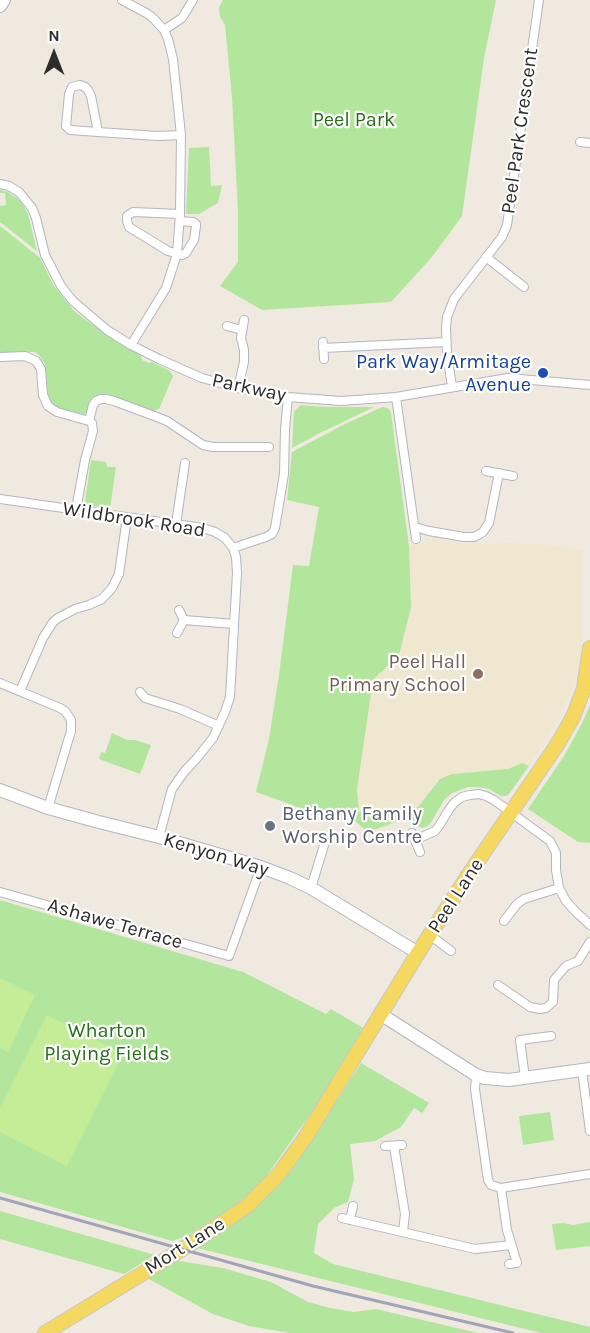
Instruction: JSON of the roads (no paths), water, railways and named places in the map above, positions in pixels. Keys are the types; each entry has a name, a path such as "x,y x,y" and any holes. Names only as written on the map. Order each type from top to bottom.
{"main road":[{"name":"Peel Lane","path":"305,1138 418,953 557,745 573,717 584,688 590,648"},
{"name":"Mort Lane","path":"45,1333 189,1245 247,1206 279,1174 305,1138"}],"street":[{"path":"0,6 4,0"},
{"path":"122,0 148,14 164,30 171,49 181,135 177,254 166,288 131,345"},
{"path":"164,30 182,18 193,0"},
{"name":"Peel Park Crescent","path":"452,387 446,342 450,308 454,299 502,237 507,225 539,0"},
{"path":"98,132 88,90 80,85 72,87 69,94 67,128 98,132 158,136 181,135"},
{"path":"580,142 590,143"},
{"name":"Parkway","path":"0,184 19,192 32,208 45,255 61,286 73,301 107,330 131,345 202,378 238,388 288,397 341,401 396,397 508,378 590,384"},
{"path":"133,212 180,217 196,224 196,237 186,254 177,254 129,227 127,216 133,212"},
{"path":"486,257 524,288"},
{"path":"238,388 244,362 241,338 244,320"},
{"path":"227,326 242,330"},
{"path":"324,359 323,345 446,342"},
{"path":"0,357 25,357 36,361 41,369 43,395 48,406 57,412 92,423 93,431 76,510"},
{"path":"159,837 172,789 184,772 207,753 230,697 237,573 233,548 266,537 272,534 275,528 284,474 288,397"},
{"path":"396,397 417,539"},
{"path":"89,421 96,401 106,399 167,421 203,445 269,447"},
{"path":"254,437 254,447"},
{"path":"176,524 178,476 184,464"},
{"path":"486,471 513,476"},
{"path":"415,527 464,537 474,537 483,532 489,523 499,473"},
{"name":"Wildbrook Road","path":"0,499 203,528 225,538 233,548"},
{"path":"20,691 42,638 53,622 67,612 102,599 112,588 119,574 127,517"},
{"path":"179,610 184,620"},
{"path":"184,620 234,624"},
{"path":"177,633 184,620"},
{"path":"0,683 65,711 71,720 71,732 48,808"},
{"path":"137,704 142,695 219,726"},
{"name":"Kenyon Way","path":"0,790 48,808 261,867 311,888 418,953"},
{"path":"420,852 414,837 435,831 455,802 470,795 486,796 550,841 556,853 559,888 566,901 590,925"},
{"path":"311,888 326,845"},
{"name":"Ashawe Terrace","path":"0,892 229,956 261,867"},
{"path":"504,921 517,904 524,899 559,888"},
{"path":"502,907 511,913"},
{"path":"430,935 451,951"},
{"path":"498,985 508,997 535,1009 550,1006 554,997 554,980 566,966 578,961 590,942"},
{"path":"381,1015 477,1075 492,1080 586,1070 590,1131"},
{"path":"525,1078 520,1040 551,1036"},
{"path":"477,1075 475,1089 488,1180 491,1185 501,1188 590,1174"},
{"path":"394,1146 405,1214 403,1233"},
{"path":"501,1188 506,1225 517,1263 509,1264"},
{"path":"353,1206 346,1219 475,1249 512,1245"}],"railway":[{"path":"0,1198 313,1286 513,1333"}],"place":[{"name":"Park Way/Armitage Avenue","path":"543,373"},
{"name":"Peel Hall Primary School","path":"478,674"},
{"name":"Bethany Family Worship Centre","path":"270,826"}],"park label":[{"name":"Peel Park","path":"354,120"},
{"name":"Wharton Playing Fields","path":"107,1042"}]}
